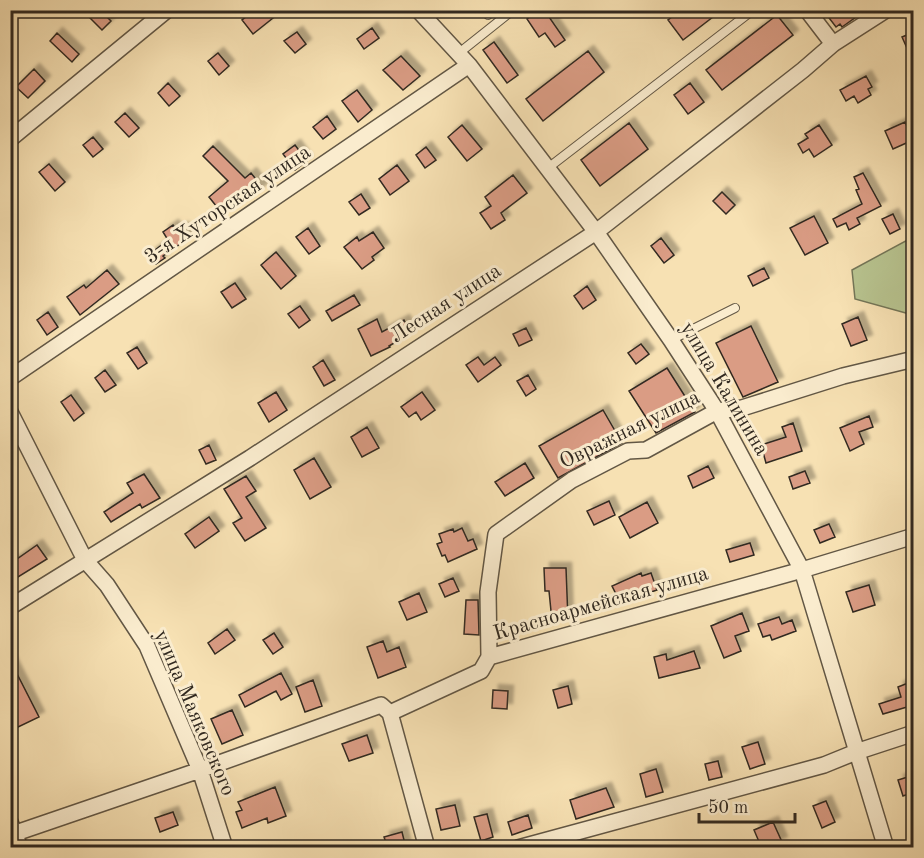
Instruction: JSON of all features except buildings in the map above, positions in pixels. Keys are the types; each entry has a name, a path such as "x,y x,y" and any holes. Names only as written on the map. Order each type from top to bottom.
{"street":[{"path":"10,139 167,10"},
{"name":"улица Калинина","path":"418,10 469,65 596,232 717,411 802,570 886,848"},
{"path":"807,10 833,44"},
{"name":"Лесная улица","path":"10,607 250,458 596,232 833,44 886,10"},
{"name":"3-я Хуторская улица","path":"10,378 469,65"},
{"name":"Овражная улица","path":"489,657 489,592 496,534 572,480 628,451 645,450 717,411 742,408 843,376 914,359"},
{"name":"улица Маяковского","path":"10,412 85,560 107,585 147,646 200,770 225,848"},
{"name":"Красноармейская улица","path":"14,835 381,705 390,713 481,671 489,657 802,570 914,536"},
{"path":"390,713 427,848"},
{"path":"519,848 824,765 914,733"}],"lane":[{"path":"459,53 513,10"},
{"path":"548,168 753,10"},
{"path":"671,340 735,308"}],"green space":[{"path":"913,237 913,315 855,299 852,270"}]}
